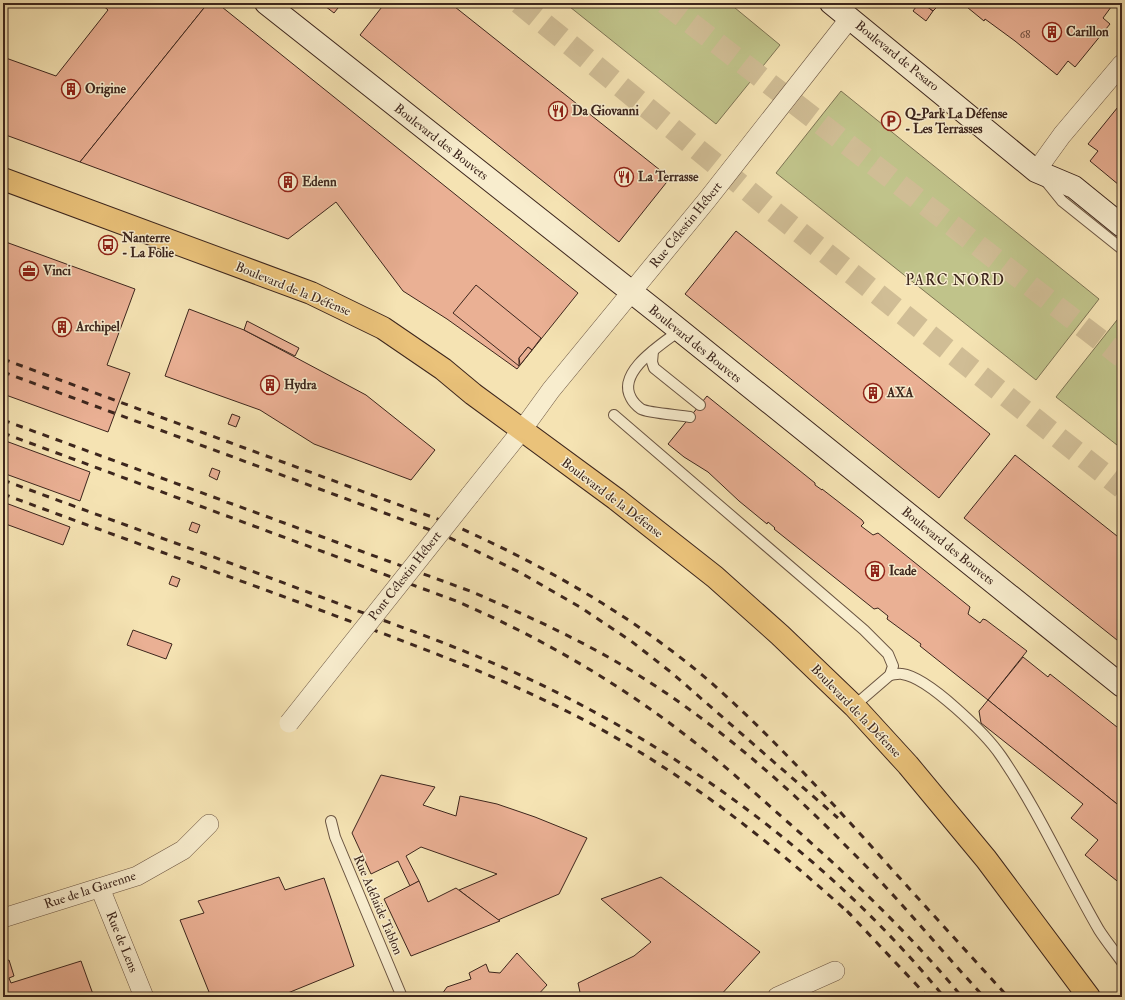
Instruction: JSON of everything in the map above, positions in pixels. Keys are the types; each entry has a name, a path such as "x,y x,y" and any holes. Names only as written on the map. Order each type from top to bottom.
{"main road":[{"name":"Boulevard des Bouvets","path":"266,3 1122,686"},
{"name":"Boulevard de Pesaro","path":"831,3 1036,171 1074,187 1122,226"},
{"name":"Boulevard de la Défense","path":"3,179 311,293 382,328 443,369 715,577 780,635 854,706 908,765 981,853 1089,997"}],"street":[{"name":"Rue Célestin Hébert","path":"522,430 551,390 742,157 850,18"},
{"path":"1036,171 1062,135 1122,64"},
{"name":"Pont Célestin Hébert","path":"289,723 510,443 522,430"},
{"name":"Rue de la Garenne","path":"3,918 137,876 183,850 209,824"},
{"name":"Rue de Lens","path":"100,888 144,997"},
{"path":"777,997 835,970"}],"lane":[{"name":"Boulevard de Pesaro","path":"1036,171 1062,201 1122,249"},
{"path":"679,331 653,351 630,375 627,385 628,394 634,403 642,409 690,417"},
{"path":"653,351 652,362 654,368 700,405"},
{"path":"614,415 864,630 888,654 893,666 890,675 854,706"},
{"path":"890,675 902,674 915,679 932,690 949,702 990,742 1001,756 1055,847 1100,931 1122,962"},
{"name":"Rue Adélaïde Tablon","path":"331,822 335,837 402,997"}],"green space":[{"path":"565,3 729,3 780,45 716,124"},
{"path":"841,91 1099,299 1036,380 776,173"},
{"path":"1121,315 1122,316 1122,449 1056,397"}],"building":[{"path":"3,3 11,3 3,13"},
{"name":"Origine","path":"100,3 208,3 80,162 3,134 3,57 56,76 108,10"},
{"name":"Edenn","path":"208,3 217,3 578,293 517,369 447,319 403,291 336,202 288,239 80,162"},
{"path":"321,3 342,3 334,13"},
{"path":"385,3 450,3 670,178 619,242 360,35"},
{"path":"919,3 922,3 933,11 926,21 913,11"},
{"path":"927,3 933,3 937,7 933,11 925,5"},
{"name":"Carillon","path":"962,3 1114,3 1103,18 1110,24 1075,67 1068,61 1057,75 1015,41 985,19 984,21"},
{"path":"1122,102 1122,181 1119,185 1090,161 1098,151 1088,144"},
{"name":"AXA","path":"736,231 990,434 939,498 685,294"},
{"name":"Archipel","path":"3,241 135,289 107,365 130,373 108,432 3,394"},
{"path":"476,285 541,338 532,350 528,347 519,358 519,366 453,313"},
{"name":"Hydra","path":"189,309 244,330 366,395 435,450 411,480 314,444 260,410 165,376"},
{"path":"247,321 299,348 295,356 244,330"},
{"path":"528,347 532,350 520,365 519,358"},
{"name":"Icade","path":"707,396 815,483 815,485 862,520 864,523 861,526 873,535 878,533 970,607 968,614 980,623 983,619 986,620 1027,651 988,700 920,646 921,644 887,619 888,616 878,608 874,609 774,529 775,528 768,522 767,524 739,501 708,472 684,457 668,444"},
{"path":"232,414 240,417 236,427 228,424"},
{"path":"3,440 90,472 80,501 3,473"},
{"path":"1015,455 1122,540 1122,644 964,518"},
{"path":"212,468 220,471 217,480 209,476"},
{"path":"3,502 70,527 63,545 3,523"},
{"path":"192,522 200,525 197,533 189,530"},
{"path":"172,576 180,579 177,587 169,584"},
{"path":"133,630 172,644 166,659 127,645"},
{"path":"1023,657 1048,677 1050,674 1122,731 1122,808 988,700"},
{"path":"988,700 1122,808 1122,885 1085,855 1098,840 1071,818 1083,804 981,723 979,711"},
{"path":"381,775 435,787 423,805 456,816 460,796 497,804 535,817 587,838 559,894 498,920 459,890 497,874 421,847 406,856 419,881 410,886 398,861 371,874 352,833"},
{"path":"279,877 285,890 324,878 354,966 278,997 211,997 180,920 204,913 198,901"},
{"path":"661,877 760,952 719,997 581,997 578,983 634,956 651,942 601,899"},
{"path":"419,881 428,902 456,888 500,921 411,956 384,899"},
{"path":"517,953 547,985 536,997 440,997 447,987 471,979 469,973 486,964 489,972 500,973"},
{"path":"9,960 14,976 9,978 11,983 81,961 94,997 3,997 3,962"}],"tunnel":[{"path":"519,3 774,212 1122,488"},
{"path":"665,3 1122,357"}],"railway":[{"path":"3,359 451,524 519,556 585,592 678,655 707,679 768,736 844,816 1008,997"},
{"path":"3,372 444,535 521,573 580,607 631,641 672,673 838,818"},
{"path":"3,420 470,591 567,635 633,671 666,693 730,740 791,793 865,865 984,997"},
{"path":"3,433 456,601 518,630 579,663 609,681 666,720 706,751 742,782 813,844 858,886 922,951 962,997"},
{"path":"3,480 447,644 525,677 606,718 660,750 713,785 764,822 859,904 903,949 944,997"},
{"path":"3,494 287,598 464,665 564,710 632,747 698,791 792,863 851,915"},
{"path":"847,911 928,997"}],"place":[{"name":"Carillon","path":"1052,32"},
{"name":"Origine","path":"71,89"},
{"name":"Da Giovanni","path":"558,111"},
{"name":"Q-Park La Défense - Les Terrasses","path":"891,121"},
{"name":"La Terrasse","path":"624,177"},
{"name":"Edenn","path":"288,182"},
{"name":"Nanterre - La Folie","path":"108,245"},
{"name":"Vinci","path":"29,271"},
{"name":"Archipel","path":"62,327"},
{"name":"Hydra","path":"270,385"},
{"name":"AXA","path":"873,393"},
{"name":"Icade","path":"875,571"}],"district":[{"name":"PARC NORD","path":"955,280"}]}
